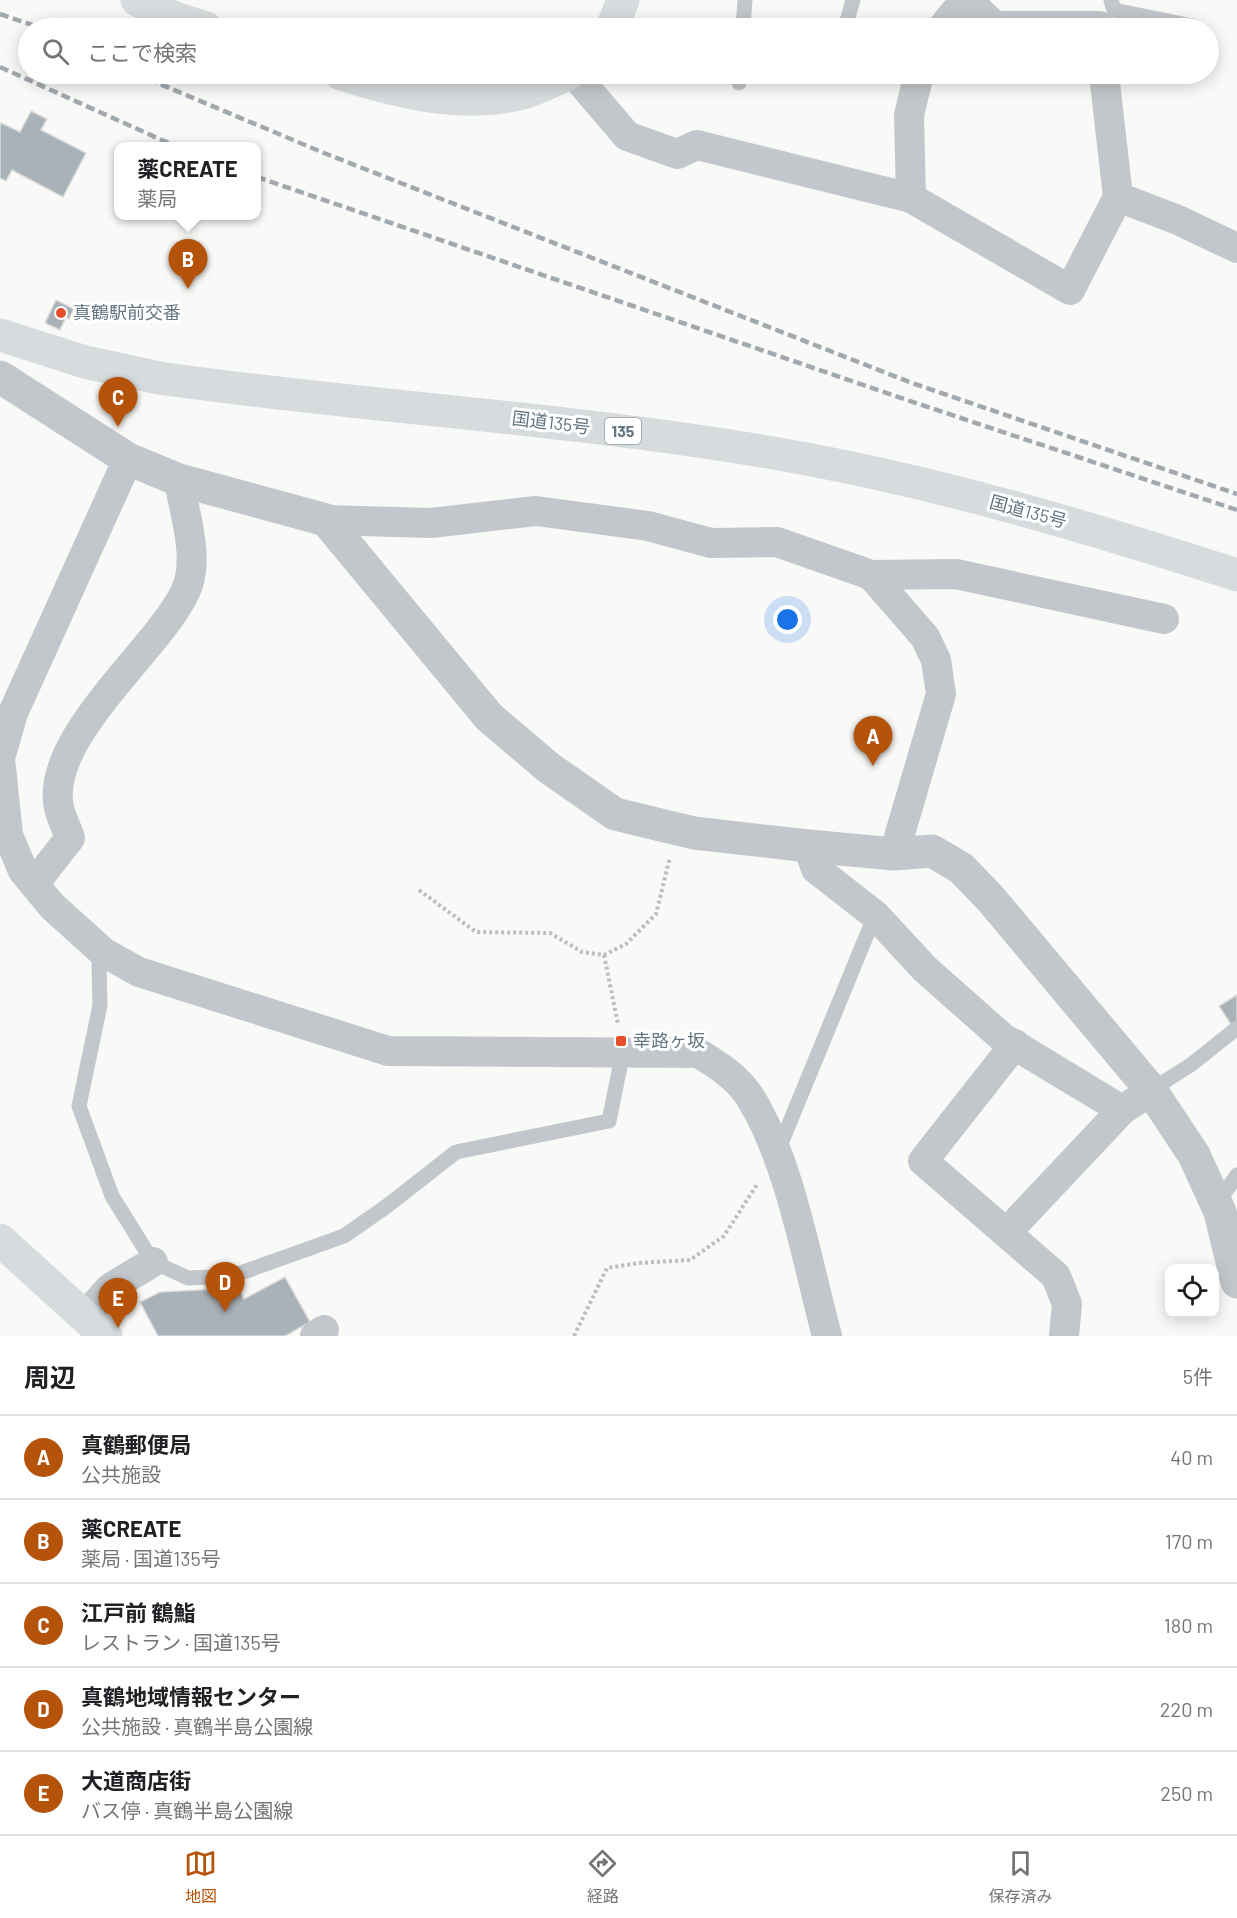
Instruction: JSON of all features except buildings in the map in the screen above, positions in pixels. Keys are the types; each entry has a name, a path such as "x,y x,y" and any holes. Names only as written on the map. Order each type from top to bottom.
{"main road":[{"path":"137,0 175,18"},
{"path":"616,18 623,0"},
{"path":"372,84 390,90 470,101 528,92 546,84"},
{"name":"国道135号","path":"0,335 85,362 159,378 618,430 775,453 906,480 1024,510 1237,575"},
{"path":"0,1240 96,1326"}],"street":[{"path":"951,18 966,0 986,18"},
{"path":"583,84 627,136 677,154 697,145 910,198 1070,290 1118,197 1105,84"},
{"path":"910,198 909,115 917,84"},
{"path":"1118,197 1178,220 1237,248"},
{"path":"0,377 128,459 179,480 326,520 431,523 536,511 648,526 711,543 777,542 871,575 956,574 1164,619"},
{"path":"128,459 13,713 0,759 8,835 23,871 52,906 103,952 139,972 201,994 388,1051 698,1053 726,1070 749,1096 777,1153 827,1336"},
{"path":"34,884 70,838 59,807 61,773 81,730 186,591 192,561 179,480"},
{"path":"326,520 489,717 549,768 615,814 677,829 808,846 894,854 932,851 961,868 990,898 1151,1090 1194,1155 1217,1204 1235,1262"},
{"path":"871,575 925,637 936,660 941,693 894,854"},
{"path":"808,846 816,869 875,915 925,969 1003,1038 1122,1110"},
{"path":"1015,1044 923,1161 1056,1276 1066,1304 1064,1336"},
{"path":"1007,1232 1122,1110 1151,1090"},
{"path":"96,1326 110,1288 153,1262"}],"lane":[{"path":"744,18 746,0"},
{"path":"848,18 853,0"},
{"path":"1111,0 1114,10 1154,18"},
{"path":"777,1153 875,915"},
{"path":"103,952 99,963 100,1005 80,1106 112,1196 153,1262 188,1278 232,1276 344,1236 387,1206 456,1152 609,1121 623,1053"},
{"path":"1151,1090 1192,1064 1237,1028"},
{"path":"1217,1204 1237,1175"}],"path":[{"path":"420,890 476,932 550,933 582,952 604,955 626,944 656,914 677,829"},
{"path":"604,955 623,1053"},
{"path":"574,1336 607,1268 639,1263 690,1260 724,1236 777,1153"}],"railway":[{"path":"0,14 18,20"},
{"path":"0,67 18,75"},
{"path":"38,84 166,142"},
{"path":"160,84 324,153 912,383 1237,494"},
{"path":"261,178 907,400 1237,510"}],"place":[{"name":"薬CREATE","path":"188,289"},
{"name":"真鶴駅前交番","path":"61,313"},
{"name":"江戸前 鶴鮨","path":"118,427"},
{"name":"真鶴郵便局","path":"873,766"},
{"name":"幸路ヶ坂","path":"621,1041"},
{"name":"真鶴地域情報センター","path":"225,1312"},
{"name":"大道商店街","path":"118,1328"}]}
